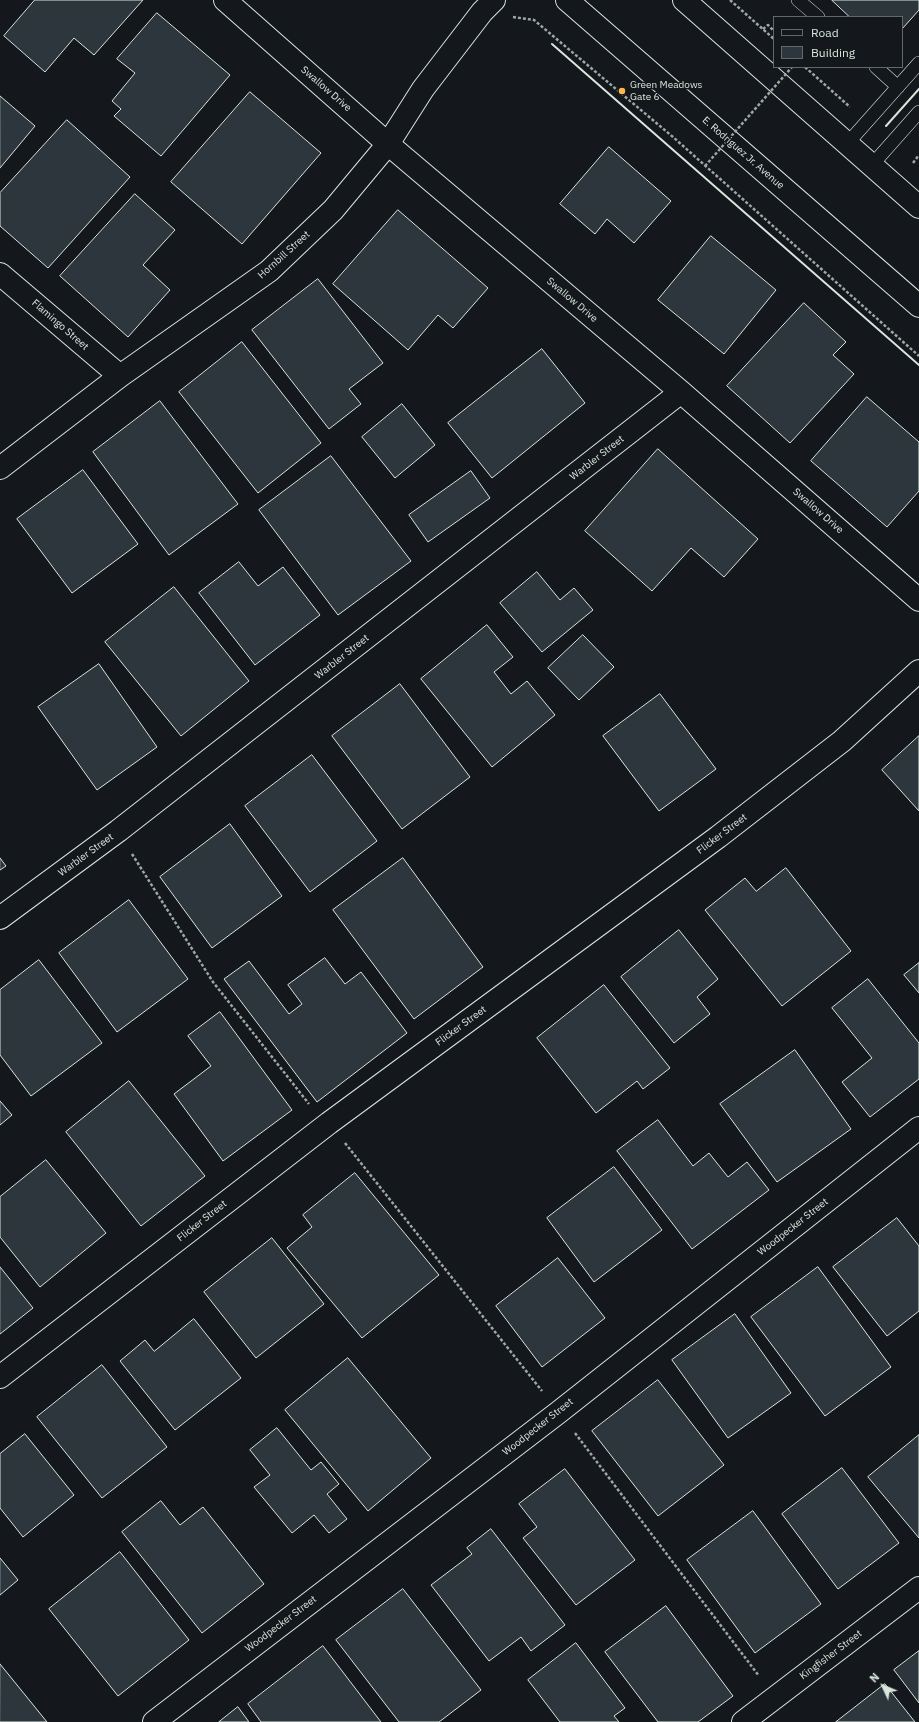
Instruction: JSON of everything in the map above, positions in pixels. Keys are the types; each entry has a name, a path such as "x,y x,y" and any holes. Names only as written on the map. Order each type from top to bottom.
{"street":[{"name":"Swallow Drive","path":"225,0 388,144 681,392 919,600"},
{"name":"E. Rodriguez Jr. Avenue","path":"567,0 919,306"},
{"path":"684,0 919,207"},
{"name":"Hornbill Street","path":"0,468 120,376 269,271 333,210 388,144 423,89 482,12 500,8"},
{"name":"Flamingo Street","path":"0,274 120,376"},
{"name":"Warbler Street","path":"0,918 118,831 681,392"},
{"name":"Flicker Street","path":"0,1377 329,1124 718,837 842,741 919,671"},
{"name":"Woodpecker Street","path":"154,1722 559,1412 919,1128"},
{"name":"Kingfisher Street","path":"744,1722 919,1588"}],"lane":[{"path":"798,0 817,16"},
{"path":"847,144 919,63"},
{"path":"877,68 898,87"},
{"path":"872,165 919,112"}],"path":[{"path":"730,0 773,38"},
{"path":"500,8 534,20 705,166 919,356"},
{"path":"763,29 768,25 773,29"},
{"path":"705,166 791,68"},
{"path":"806,68 852,109"},
{"path":"913,163 919,155"},
{"path":"118,831 213,982 309,1104 329,1124 559,1412 776,1697"}],"building":[{"path":"35,0 143,0 94,55 74,38 45,72 4,36"},
{"path":"832,0 919,0 919,10 903,28 903,16 849,16"},
{"path":"157,13 230,75 161,156 114,116 121,109 112,101 135,73 117,59"},
{"path":"250,92 321,153 242,244 171,182"},
{"path":"0,96 35,126 0,168"},
{"path":"67,120 130,177 48,268 0,226 0,193"},
{"path":"609,147 671,201 634,243 607,219 595,234 560,204"},
{"path":"135,194 175,230 143,265 170,290 128,337 60,276"},
{"path":"398,210 488,288 453,328 438,315 408,350 333,284"},
{"path":"711,236 776,290 724,354 658,300"},
{"path":"318,279 383,363 349,389 361,404 329,429 252,330"},
{"path":"804,303 846,342 833,355 854,374 790,443 727,386"},
{"path":"242,342 321,443 258,493 179,392"},
{"path":"542,349 585,403 492,478 448,423"},
{"path":"867,397 919,442 919,491 887,527 811,461"},
{"path":"160,401 238,504 169,555 93,452"},
{"path":"402,404 435,445 395,478 362,437"},
{"path":"658,449 758,539 724,577 691,548 652,591 585,531"},
{"path":"331,456 411,561 338,615 259,510"},
{"path":"83,470 138,544 72,593 17,519"},
{"path":"471,471 490,498 428,542 409,515"},
{"path":"239,562 258,586 283,567 320,615 255,665 199,593"},
{"path":"537,572 560,600 574,588 593,610 542,652 500,603"},
{"path":"174,587 249,681 181,736 105,642"},
{"path":"487,625 513,657 494,672 511,694 527,681 555,715 492,767 421,679"},
{"path":"583,635 614,667 579,700 548,668"},
{"path":"99,664 157,747 97,790 38,707"},
{"path":"400,684 470,777 402,829 332,736"},
{"path":"660,694 716,769 659,811 603,736"},
{"path":"919,736 919,811 882,770"},
{"path":"312,755 377,841 310,892 245,806"},
{"path":"230,824 282,896 212,948 160,877"},
{"path":"0,858 6,866 0,870"},
{"path":"403,858 483,967 414,1019 333,910"},
{"path":"786,868 851,951 782,1006 705,910 745,878 756,891"},
{"path":"129,900 188,979 117,1032 59,953"},
{"path":"679,930 718,979 697,997 710,1014 674,1043 621,977"},
{"path":"325,958 345,984 361,972 407,1033 317,1102 224,979 249,961 289,1014 302,1004 288,985"},
{"path":"39,960 102,1043 31,1096 0,1055 0,990"},
{"path":"919,963 919,993 904,975"},
{"path":"868,979 919,1043 919,1079 870,1117 842,1082 872,1058 832,1008"},
{"path":"604,985 670,1068 643,1089 637,1081 596,1113 537,1038"},
{"path":"220,1012 292,1110 223,1161 174,1094 211,1066 188,1036"},
{"path":"795,1050 851,1129 777,1182 720,1104"},
{"path":"129,1081 205,1176 141,1226 66,1132"},
{"path":"0,1101 12,1115 0,1125"},
{"path":"658,1120 693,1166 709,1153 728,1177 747,1162 769,1190 692,1249 617,1151"},
{"path":"46,1160 106,1233 40,1287 0,1237 0,1197"},
{"path":"614,1167 662,1230 594,1282 547,1218"},
{"path":"355,1173 439,1275 362,1338 287,1248 312,1227 303,1215"},
{"path":"897,1218 919,1246 919,1311 887,1336 833,1267"},
{"path":"272,1238 324,1304 256,1358 204,1292"},
{"path":"558,1258 605,1318 542,1367 496,1306"},
{"path":"0,1267 33,1308 0,1334"},
{"path":"818,1267 891,1367 825,1416 751,1317"},
{"path":"735,1314 791,1393 728,1438 672,1360"},
{"path":"194,1319 241,1378 175,1430 120,1361 145,1340 154,1351"},
{"path":"348,1358 431,1458 368,1511 285,1410"},
{"path":"102,1365 167,1447 102,1498 37,1417"},
{"path":"658,1380 724,1465 658,1516 592,1431"},
{"path":"277,1428 311,1470 321,1462 339,1484 327,1494 347,1519 329,1533 314,1515 292,1533 254,1487 270,1475 250,1450"},
{"path":"25,1434 74,1495 23,1537 0,1508 0,1454"},
{"path":"919,1435 919,1538 868,1477"},
{"path":"842,1468 899,1543 838,1589 782,1514"},
{"path":"565,1469 635,1560 576,1605 523,1538 537,1527 519,1504"},
{"path":"161,1501 180,1525 203,1507 264,1584 202,1633 122,1532"},
{"path":"753,1511 821,1604 755,1653 687,1560"},
{"path":"491,1529 565,1625 531,1651 521,1637 489,1661 431,1585 472,1554 467,1548"},
{"path":"120,1552 189,1640 118,1696 49,1609"},
{"path":"0,1558 18,1580 0,1595"},
{"path":"403,1589 481,1690 439,1722 399,1722 336,1640"},
{"path":"666,1606 733,1696 698,1722 658,1722 605,1652"},
{"path":"576,1643 625,1708 614,1716 619,1722 560,1722 528,1680"},
{"path":"323,1646 381,1722 261,1722 248,1704"},
{"path":"919,1651 919,1703 894,1670"},
{"path":"0,1664 47,1722 0,1722"},
{"path":"885,1684 915,1722 836,1722"},
{"path":"238,1707 249,1722 219,1722"}],"wall":[{"path":"552,44 919,365"},
{"path":"886,126 919,89"}],"place":[{"name":"Green Meadows Gate 6","path":"622,91"}]}
